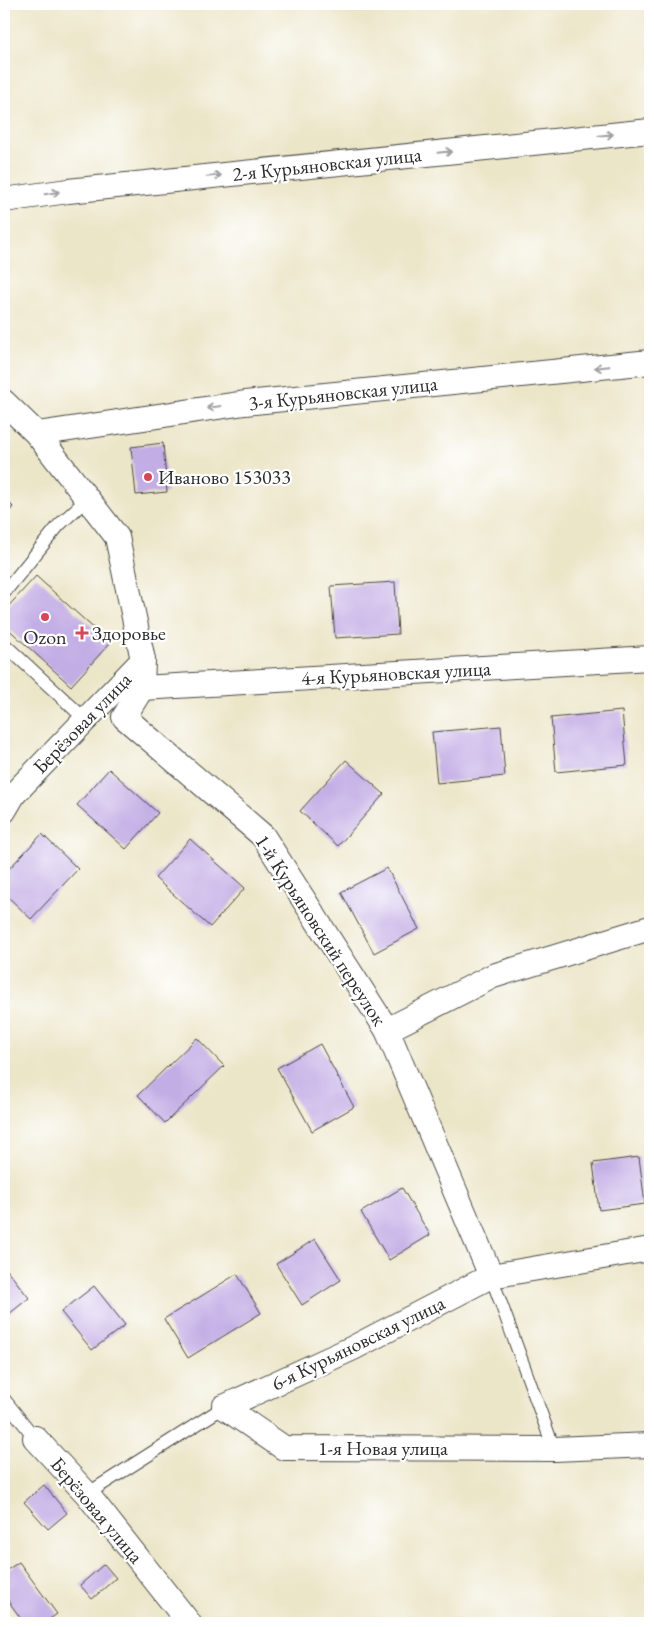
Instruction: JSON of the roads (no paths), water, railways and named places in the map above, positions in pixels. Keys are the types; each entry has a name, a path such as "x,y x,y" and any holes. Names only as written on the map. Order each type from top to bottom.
{"street":[{"name":"2-я Курьяновская улица","path":"4,200 68,191 650,131"},
{"name":"3-я Курьяновская улица","path":"37,434 245,403 650,362"},
{"name":"1-й Курьяновский переулок","path":"4,402 37,434 117,537 143,660 142,688 124,717 263,836 387,1030 491,1276"},
{"name":"4-я Курьяновская улица","path":"142,688 650,658"},
{"name":"Берёзовая улица","path":"4,811 14,794 143,660"},
{"path":"387,1030 494,976 650,928"},
{"name":"6-я Курьяновская улица","path":"224,1407 354,1348 491,1276 650,1249"},
{"name":"1-я Новая улица","path":"224,1407 284,1448 554,1449 650,1445"},
{"name":"Берёзовая улица","path":"35,1438 87,1494 189,1623"}],"lane":[{"path":"4,593 59,525 87,499"},
{"path":"4,644 86,720"},
{"path":"491,1276 554,1449"},
{"name":"Берёзовая улица","path":"4,1399 35,1438"},
{"name":"6-я Курьяновская улица","path":"87,1494 224,1407"}],"place":[{"name":"Иваново 153033","path":"148,477"},
{"name":"Ozon","path":"45,617"},
{"name":"Здоровье","path":"82,633"}]}
